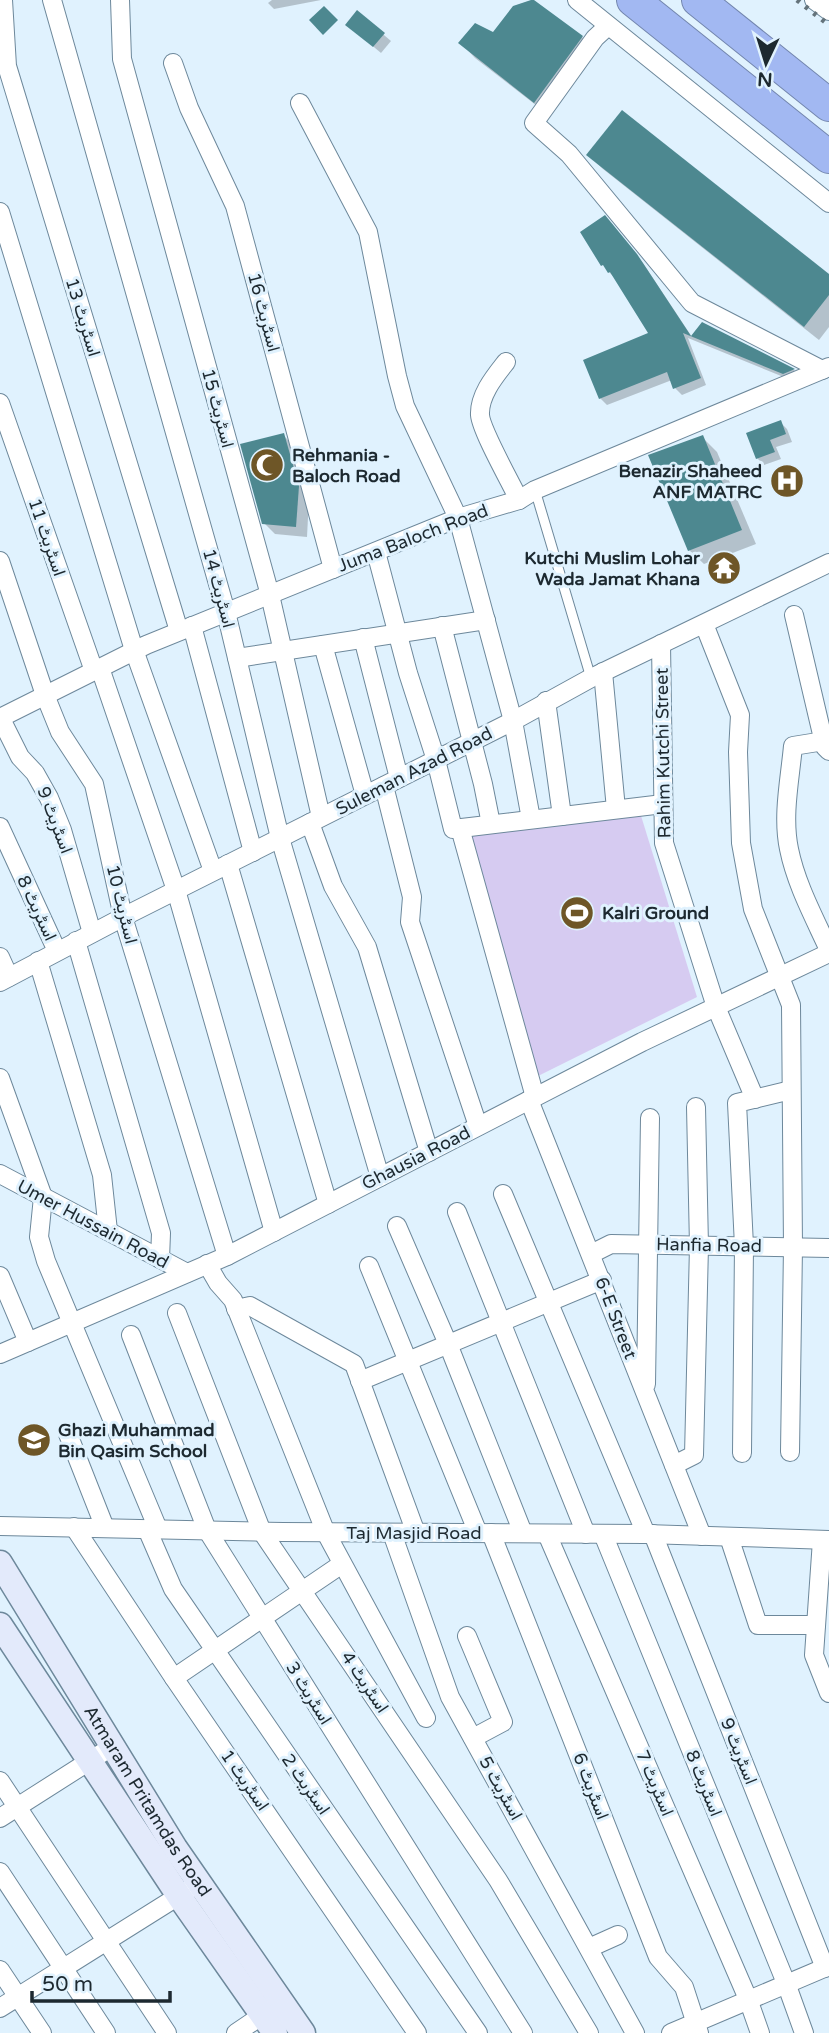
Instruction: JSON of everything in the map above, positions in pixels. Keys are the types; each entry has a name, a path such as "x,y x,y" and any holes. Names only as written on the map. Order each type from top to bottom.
{"highway":[{"path":"633,0 829,157"},
{"path":"698,0 829,105"}],"main road":[{"name":"Atmaram Pritamdas Road","path":"0,1563 199,1883 273,2017"},
{"name":"Atmaram Pritamdas Road","path":"3,1637 178,1896 273,2017 303,2033"}],"street":[{"name":"اسٹریٹ 13","path":"3,0 7,66 186,629 253,852"},
{"name":"اسٹریٹ 14","path":"52,0 226,612 280,838 380,1177"},
{"name":"اسٹریٹ 15","path":"120,0 122,60 270,595 332,886 367,947 429,1152"},
{"path":"577,0 829,203"},
{"path":"814,0 829,11"},
{"path":"608,26 595,38 534,123 569,154 692,303 825,368"},
{"name":"اسٹریٹ 16","path":"173,63 190,108 235,206 333,569"},
{"path":"300,103 369,232 405,406 458,518 513,721 531,819"},
{"path":"0,212 134,650 220,868 328,1204"},
{"path":"506,362 488,388 480,416 519,500"},
{"name":"Juma Baloch Road","path":"0,717 134,650 458,518 519,500 535,490 825,368"},
{"name":"اسٹریٹ 11","path":"0,403 176,890 274,1232"},
{"path":"376,552 436,760"},
{"name":"اسٹریٹ 10","path":"0,561 60,732 94,784 123,917 227,1256"},
{"name":"Suleman Azad Road","path":"4,979 513,721 597,675 829,564"},
{"path":"794,615 827,746 793,746 786,812 789,848 802,891 829,952"},
{"path":"237,658 486,620"},
{"path":"704,624 740,715 738,752 741,843 753,909 791,1005 793,1247 790,1452"},
{"path":"442,626 491,824"},
{"path":"363,638 412,897 410,922 478,1126"},
{"name":"Rahim Kutchi Street","path":"662,644 664,843 716,1007 755,1099"},
{"path":"323,645 365,795"},
{"path":"597,675 616,809"},
{"path":"546,701 562,816"},
{"name":"اسٹریٹ 9","path":"0,717 20,757 35,773 49,798 62,830 84,937 161,1233 160,1259"},
{"name":"6-E Street","path":"436,760 453,829 460,828 532,1099 702,1536"},
{"path":"460,828 663,804"},
{"name":"اسٹریٹ 8","path":"0,827 57,951"},
{"name":"Ghausia Road","path":"0,1354 227,1256 642,1042 829,952"},
{"path":"0,957 4,979"},
{"path":"38,961 102,1175 108,1231"},
{"path":"0,1078 43,1197"},
{"path":"742,1453 744,1246 737,1103 791,1090"},
{"path":"674,1465 694,1455 699,1246 696,1107"},
{"path":"646,1396 650,1118"},
{"name":"Umer Hussain Road","path":"0,1174 187,1273"},
{"name":"اسٹریٹ 9","path":"503,1194 650,1534 827,1967"},
{"name":"اسٹریٹ 2","path":"43,1197 39,1237 46,1261 73,1322 173,1589 478,2033"},
{"name":"اسٹریٹ 8","path":"457,1212 501,1322 595,1534 786,1983 804,2033"},
{"path":"397,1226 448,1345 523,1534"},
{"name":"Hanfia Road","path":"591,1254 611,1244 829,1248"},
{"path":"207,1264 218,1283 233,1300 326,1533 426,1718"},
{"name":"اسٹریٹ 6","path":"369,1266 485,1533 658,1957 684,1987 698,2029"},
{"path":"0,1276 28,1342"},
{"path":"360,1381 602,1280"},
{"path":"236,1309 250,1306 354,1364 416,1533"},
{"name":"اسٹریٹ 4","path":"177,1313 262,1532 498,1880 589,2033"},
{"name":"اسٹریٹ 3","path":"131,1335 207,1530 523,2033"},
{"path":"68,1434 105,1528"},
{"name":"Taj Masjid Road","path":"0,1526 326,1533 650,1534 826,1540"},
{"name":"اسٹریٹ 1","path":"74,1527 417,2033"},
{"name":"اسٹریٹ 5","path":"392,1533 450,1697 635,2033"},
{"name":"اسٹریٹ 7","path":"547,1534 748,1999 760,2033"},
{"path":"729,1537 758,1625 816,1625"},
{"path":"826,1540 814,1655 829,1693"},
{"path":"174,1678 342,1564"},
{"path":"3,1637 38,1623"},
{"path":"467,1636 503,1722 473,1738"},
{"path":"0,1818 113,1746"},
{"path":"0,1781 167,2033"},
{"path":"0,1872 106,2033"},
{"path":"0,2008 199,1883"},
{"path":"589,1948 618,1935"},
{"path":"671,2033 698,2029 748,1999 827,1967"},
{"path":"0,1970 42,2033"},
{"path":"236,2033 273,2017"}],"lane":[{"path":"535,490 597,675"}],"shaded area":[{"name":"Kalri Ground","path":"638,806 697,997 530,1080 459,828"}],"building":[{"path":"531,0 583,36 534,103 458,43 475,23 493,32 513,6"},
{"path":"324,6 338,20 323,35 309,20"},
{"path":"357,10 385,33 373,47 345,25"},
{"path":"622,110 829,274 829,295 804,327 586,155"},
{"path":"605,215 637,254 691,336 702,322 795,369 783,374 683,333 701,378 673,389 667,372 599,399 583,360 648,333 610,272 601,266 580,232"},
{"path":"781,420 786,434 770,440 775,452 756,459 746,433"},
{"name":"Rehmania - Baloch Road","path":"284,433 299,486 296,527 262,524 240,444"},
{"path":"703,435 742,530 688,551 648,455"}],"railway":[{"path":"797,0 829,25"}],"place":[{"name":"Rehmania - Baloch Road","path":"267,465"},
{"name":"Benazir Shaheed ANF MATRC","path":"787,481"},
{"name":"Kutchi Muslim Lohar Wada Jamat Khana","path":"724,568"},
{"name":"Kalri Ground","path":"577,913"},
{"name":"Ghazi Muhammad Bin Qasim School","path":"34,1440"}]}
